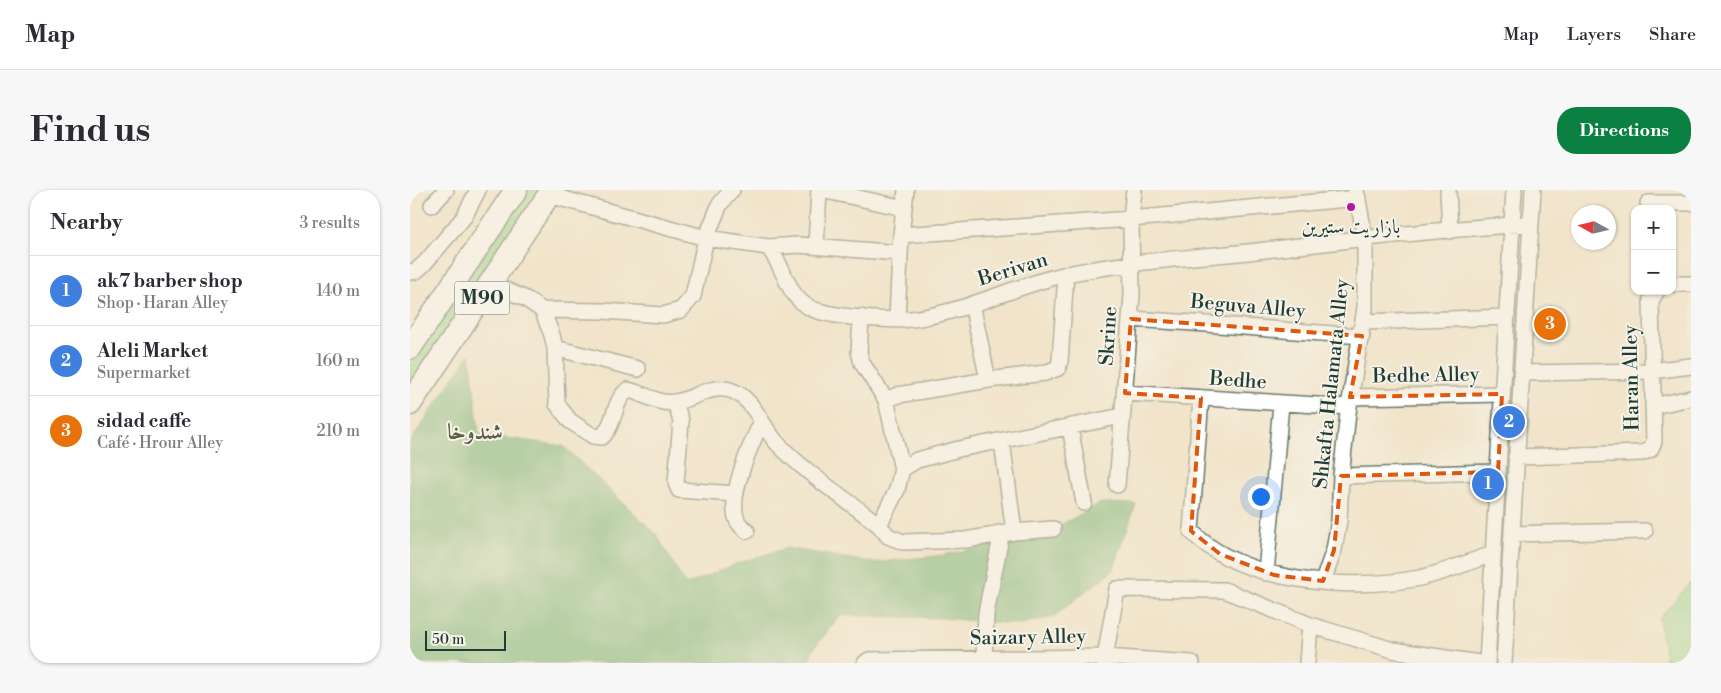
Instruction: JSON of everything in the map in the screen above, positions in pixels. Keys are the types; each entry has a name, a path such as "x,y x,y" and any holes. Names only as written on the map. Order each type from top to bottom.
{"highway":[{"name":"M90","path":"410,348 516,190"},
{"name":"M90","path":"410,404 492,284 550,193"}],"street":[{"path":"432,205 446,190"},
{"path":"410,272 424,264 464,217 478,190"},
{"path":"492,284 526,299 542,310 672,314 680,310 693,296 706,238 720,204 732,190"},
{"path":"816,246 821,190 904,208"},
{"path":"897,318 901,235 906,190"},
{"name":"Skrine","path":"1117,485 1130,319 1133,265 1131,219 1134,190"},
{"path":"1448,190 1450,230"},
{"path":"1487,663 1514,190"},
{"path":"1504,663 1532,190"},
{"path":"550,193 706,238 768,247 816,246 900,253"},
{"path":"901,235 1131,219 1357,194"},
{"name":"Shkafta Halamata Alley","path":"1323,581 1334,550 1339,521 1341,476 1350,402 1362,329 1365,238 1357,194"},
{"path":"1648,203 1691,203"},
{"name":"Berivan","path":"768,247 776,256 788,289 803,304 816,310 845,317 918,318 972,304 1066,274 1365,238 1530,224"},
{"path":"886,400 898,395 988,380 1045,373 1058,368 1066,274"},
{"path":"1676,284 1691,284"},
{"name":"Haran Alley","path":"1516,457 1642,453 1650,450 1654,442 1651,300 1654,295"},
{"path":"972,304 988,380"},
{"path":"542,310 555,348 557,404 570,421 593,436 602,437 608,431 622,394 628,390 660,402 675,402 711,390 727,389 742,395 754,407 762,423 778,444 879,525 888,536 903,542 965,540 998,534 1053,529"},
{"path":"861,317 859,352 862,364 886,400 902,469 896,490 879,525"},
{"name":"Beguva Alley","path":"1130,319 1362,329 1507,317"},
{"path":"555,348 638,369"},
{"path":"1521,373 1651,371 1691,366"},
{"name":"Bedhe","path":"1125,393 1281,404 1350,402"},
{"name":"Bedhe Alley","path":"1350,402 1502,394"},
{"path":"1201,398 1191,532 1220,554 1266,573 1323,581 1377,583 1415,579 1493,554"},
{"path":"1653,406 1691,398"},
{"path":"675,402 681,421 676,483 679,490 736,494"},
{"path":"1266,573 1281,404"},
{"path":"902,469 916,460 1122,416"},
{"path":"747,531 737,520 734,507 750,445 762,423"},
{"path":"1070,427 1084,502"},
{"path":"1002,441 1014,532"},
{"path":"1341,476 1498,472"},
{"path":"1512,534 1645,531"},
{"path":"984,659 986,613 1000,542 998,534"},
{"path":"1104,660 1118,589 1224,590 1310,625 1393,650 1479,663"},
{"path":"1307,663 1310,625"},
{"name":"Saizary Alley","path":"865,663 869,660 984,659 1192,663"}],"highlighted area":[{"path":"1131,319 1362,336 1350,397 1502,394 1498,472 1341,476 1334,550 1323,581 1274,575 1220,554 1191,531 1201,398 1125,393"}],"green space":[{"path":"527,190 542,190 410,392 410,365"},
{"path":"470,354 479,434 563,446 656,534 686,585 738,563 787,548 874,563 944,555 1046,533 1101,503 1136,504 1113,570 1053,617 1020,624 939,618 840,615 812,651 809,663 410,663 410,442"},
{"path":"1691,582 1691,663 1666,663 1659,619"}],"place":[{"name":"بازاريت ستيرين","path":"1351,207"},
{"name":"sidad caffe","path":"1550,324"},
{"name":"Aleli Market","path":"1509,422"},
{"name":"ak7 barber shop","path":"1488,484"}],"district":[{"name":"شندوخا","path":"475,432"}]}
